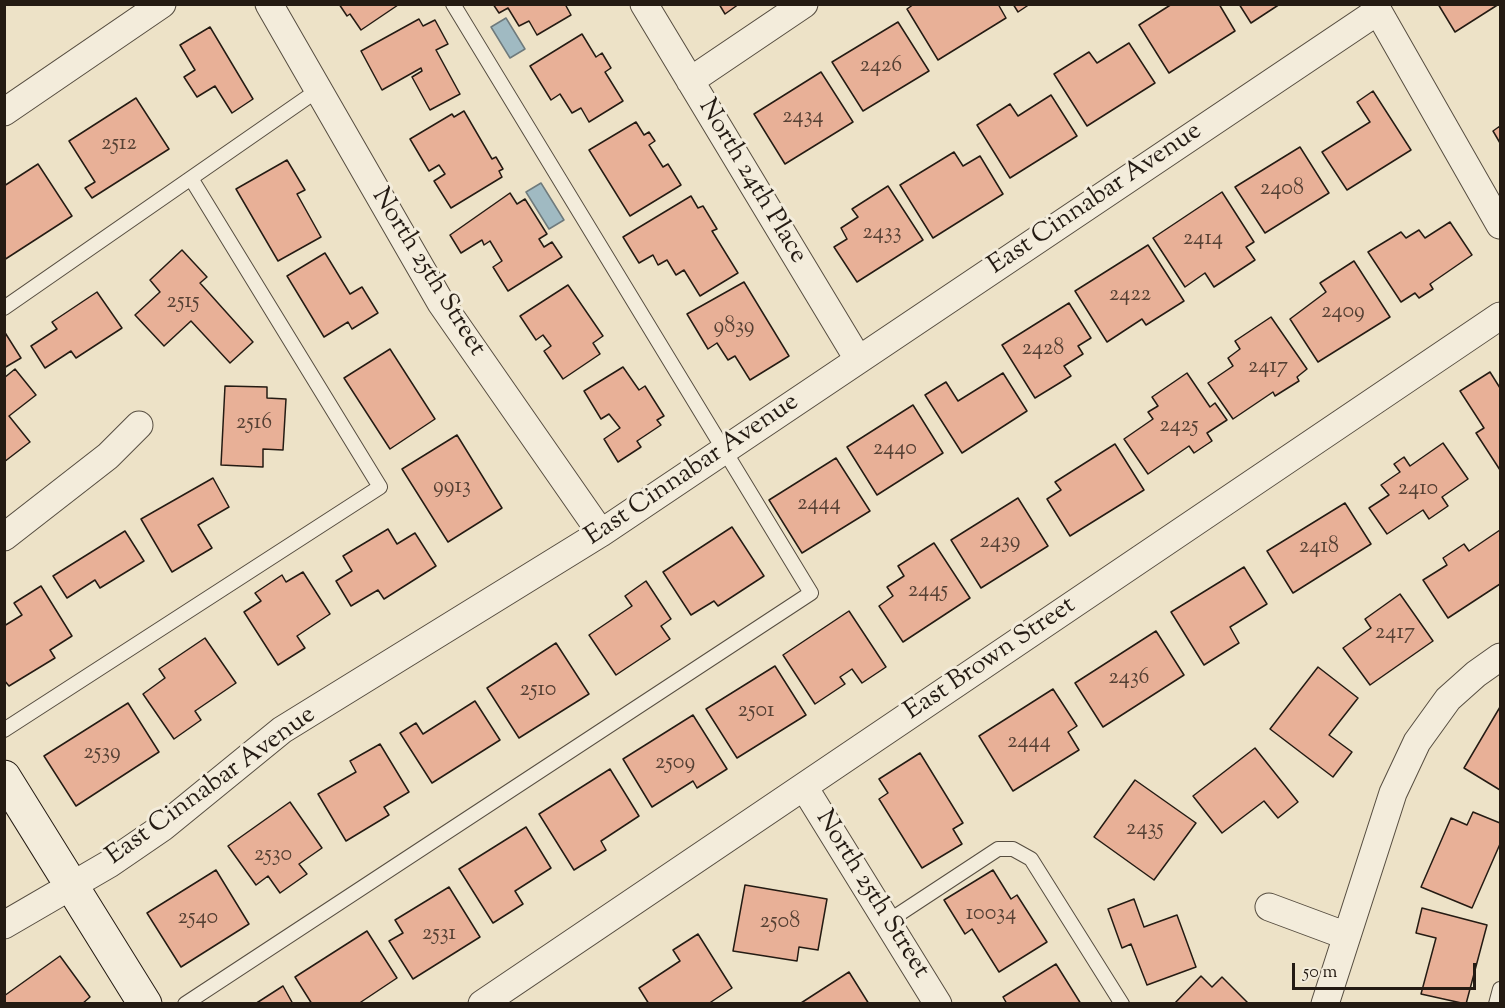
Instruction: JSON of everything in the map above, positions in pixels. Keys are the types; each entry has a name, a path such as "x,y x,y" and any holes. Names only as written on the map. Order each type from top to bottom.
{"street":[{"path":"4,112 162,4"},
{"name":"North 25th Street","path":"268,4 441,303 601,533"},
{"name":"North 24th Place","path":"644,4 858,359"},
{"path":"690,81 804,4"},
{"path":"1376,8 1500,225"},
{"name":"East Cinnabar Avenue","path":"4,925 71,886 163,827 282,730 601,533 724,452 1376,8"},
{"name":"East Brown Street","path":"482,1004 1500,316"},
{"path":"4,537 108,456 139,425"},
{"path":"1325,1004 1393,793 1417,742 1448,699 1500,657"},
{"path":"4,777 145,1004"},
{"name":"North 25th Street","path":"804,787 938,1004"},
{"path":"1269,908 1347,936"}],"lane":[{"path":"185,1004 811,593 453,4"},
{"path":"4,308 192,180 318,90"},
{"path":"4,730 380,487 192,180"},
{"path":"887,922 998,849 1013,849 1031,859 1122,1004"},
{"path":"1496,1004 1500,989"}],"water":[{"path":"506,18 525,49 510,58 491,27"},
{"path":"541,183 564,220 549,229 526,192"}],"building":[{"path":"339,4 398,5 361,30 350,14 347,16"},
{"path":"493,4 565,4 571,15 537,35 529,21 519,26 508,8 499,13"},
{"path":"719,4 739,4 725,14"},
{"path":"914,4 998,4 1006,18 938,60 907,9"},
{"path":"1013,4 1030,4 1018,12"},
{"path":"1172,4 1219,4 1235,31 1169,73 1139,25"},
{"path":"1239,4 1280,4 1251,23"},
{"path":"1438,4 1499,4 1455,32"},
{"path":"419,19 423,26 435,20 448,44 436,50 460,94 430,110 412,77 422,71 421,68 382,90 361,51"},
{"path":"898,22 929,71 863,111 832,62"},
{"path":"210,27 253,99 232,113 215,86 197,97 184,77 195,70 180,45"},
{"path":"582,34 596,57 602,53 611,68 605,72 623,101 589,122 581,108 572,113 560,94 551,100 530,66"},
{"path":"1129,43 1155,83 1087,126 1054,74 1089,52 1097,63"},
{"path":"821,72 853,122 785,164 754,114"},
{"path":"1373,91 1411,150 1347,190 1322,152 1370,122 1357,102"},
{"path":"1051,95 1077,136 1010,178 977,125 1010,104 1018,116"},
{"path":"136,98 169,149 92,198 85,188 95,182 69,141"},
{"path":"464,111 492,159 496,157 503,169 499,171 502,177 451,208 434,181 445,174 439,165 429,171 410,139 452,114 454,117"},
{"path":"636,122 644,135 649,132 655,141 649,145 663,167 668,164 681,185 630,216 589,150"},
{"path":"1500,126 1500,143 1493,131"},
{"path":"1300,147 1329,193 1265,233 1235,187"},
{"path":"954,152 963,166 980,156 1003,194 933,238 900,185"},
{"path":"287,160 305,190 297,194 321,237 278,261 236,189"},
{"path":"38,164 72,216 4,260 4,186"},
{"path":"888,186 923,240 857,282 834,247 847,239 841,228 858,217 852,209"},
{"path":"1222,192 1254,242 1246,247 1255,260 1214,287 1205,273 1185,287 1153,238"},
{"path":"510,193 517,204 525,199 547,234 539,239 544,247 552,242 562,257 508,291 493,267 502,261 490,241 484,245 482,240 461,253 450,235"},
{"path":"691,196 698,208 703,206 717,229 712,231 738,273 700,296 684,270 676,275 667,260 658,265 653,255 639,263 623,237"},
{"path":"1450,222 1472,255 1430,284 1433,289 1419,298 1415,293 1401,302 1368,252 1401,232 1406,238 1419,230 1425,238"},
{"path":"1148,245 1184,301 1146,325 1142,319 1107,342 1075,291"},
{"path":"182,250 207,277 200,283 253,342 230,363 191,321 164,346 135,315 160,292 150,280"},
{"path":"325,253 350,294 362,287 378,313 352,329 348,322 324,337 287,276"},
{"path":"1354,261 1390,317 1318,362 1290,319 1326,292 1320,283"},
{"path":"744,282 789,356 750,380 735,356 728,360 717,343 708,349 687,314"},
{"path":"568,285 603,336 593,343 600,354 563,379 544,351 551,346 543,335 536,340 520,316"},
{"path":"97,292 122,328 76,358 71,351 45,368 31,346 57,329 52,322"},
{"path":"1069,303 1091,338 1078,346 1083,354 1064,366 1071,376 1035,398 1002,345"},
{"path":"1271,317 1307,369 1297,377 1299,381 1275,396 1273,392 1233,419 1208,383 1233,366 1228,358 1240,349 1235,341"},
{"path":"4,331 21,358 4,368"},
{"path":"390,349 435,419 390,449 344,378"},
{"path":"623,367 639,390 645,386 664,416 657,420 661,425 637,441 641,447 618,462 604,439 620,428 609,414 601,419 584,391"},
{"path":"15,369 36,395 9,416 30,442 4,462 4,378"},
{"path":"1490,372 1500,388 1500,470 1476,433 1484,428 1460,391"},
{"path":"1003,373 1027,411 962,453 925,395 946,382 958,401"},
{"path":"1187,373 1210,407 1215,403 1227,420 1207,433 1212,441 1194,453 1189,446 1148,474 1124,439 1153,419 1148,412 1158,406 1152,397"},
{"path":"225,386 267,387 267,398 286,399 283,450 263,449 263,467 221,465"},
{"path":"913,405 943,453 877,495 847,447"},
{"path":"457,435 502,508 448,542 402,469"},
{"path":"1443,443 1468,479 1442,497 1448,506 1429,519 1423,510 1387,534 1369,508 1389,495 1381,485 1400,472 1394,464 1404,457 1410,466"},
{"path":"1115,444 1144,490 1070,536 1047,499 1061,490 1055,482"},
{"path":"836,458 870,511 802,553 769,500"},
{"path":"213,478 229,507 198,525 212,548 172,572 141,519"},
{"path":"1018,498 1048,546 981,588 951,540"},
{"path":"1345,503 1371,544 1293,593 1267,551"},
{"path":"732,527 764,576 718,606 714,601 691,615 663,572"},
{"path":"388,529 397,544 415,533 436,566 384,599 378,590 351,606 336,581 352,571 343,556"},
{"path":"1500,530 1500,584 1448,618 1423,580 1447,565 1443,558 1464,544 1469,551"},
{"path":"125,531 144,561 100,588 95,580 67,598 53,576"},
{"path":"934,543 970,598 903,642 879,606 893,596 887,587 904,576 898,566"},
{"path":"1244,567 1267,604 1230,627 1239,643 1204,665 1171,612"},
{"path":"303,572 330,614 297,636 305,648 278,665 244,612 261,601 255,593 282,575 286,582"},
{"path":"646,581 671,619 661,626 670,639 616,675 589,635 632,606 625,596"},
{"path":"41,586 72,636 50,650 55,658 9,686 4,680 4,626 22,615 14,603"},
{"path":"1400,594 1433,641 1370,685 1343,648 1371,628 1365,619"},
{"path":"849,611 886,667 862,683 852,669 840,677 845,684 815,704 783,655"},
{"path":"1156,631 1184,675 1103,727 1075,683"},
{"path":"205,638 236,683 195,711 201,720 174,739 143,694 165,678 159,669"},
{"path":"556,643 589,694 519,738 487,688"},
{"path":"775,666 806,715 737,758 706,709"},
{"path":"1318,667 1358,698 1329,735 1352,752 1333,777 1270,729"},
{"path":"1053,689 1077,726 1068,732 1079,750 1013,791 979,736"},
{"path":"475,701 500,740 432,783 400,733 416,723 423,734"},
{"path":"128,703 159,752 76,806 44,756"},
{"path":"1500,707 1500,790 1464,768"},
{"path":"693,715 727,769 697,788 693,781 652,807 623,759"},
{"path":"380,744 409,792 384,807 389,815 346,841 318,794 356,772 350,761"},
{"path":"1255,748 1298,802 1278,818 1264,801 1222,833 1193,796"},
{"path":"920,753 963,823 953,829 962,844 922,868 879,799 888,793 879,779"},
{"path":"610,769 639,816 601,841 606,850 574,870 539,814"},
{"path":"1135,780 1196,823 1154,880 1094,837"},
{"path":"290,802 322,848 299,864 307,874 280,893 268,876 256,885 228,846"},
{"path":"1473,812 1500,823 1500,844 1472,908 1421,887 1451,818 1467,825"},
{"path":"526,827 551,868 515,891 523,904 493,923 459,869"},
{"path":"216,870 249,924 181,967 147,913"},
{"path":"993,870 1011,899 1017,895 1047,942 999,972 972,929 965,934 944,900"},
{"path":"745,885 827,899 818,950 799,947 797,961 733,951"},
{"path":"449,887 480,937 413,979 389,941 403,933 395,920"},
{"path":"1134,899 1144,927 1177,915 1196,967 1147,985 1131,944 1122,948 1108,909"},
{"path":"1422,908 1487,925 1466,1004 1421,994 1436,938 1416,933"},
{"path":"367,931 397,978 358,1004 312,1004 295,977"},
{"path":"698,934 732,988 708,1004 649,1004 639,988 680,961 673,950"},
{"path":"60,956 90,997 82,1004 4,1004 4,996"},
{"path":"1056,964 1081,1004 1007,1004 1003,997"},
{"path":"849,972 869,1004 801,1003"},
{"path":"1201,976 1212,987 1222,977 1249,1004 1174,1004"},
{"path":"283,986 293,1004 255,1004"}]}
